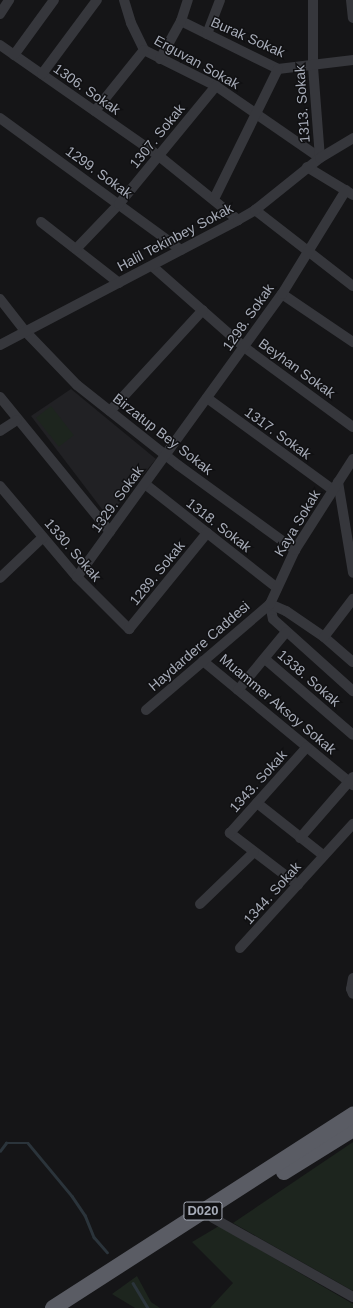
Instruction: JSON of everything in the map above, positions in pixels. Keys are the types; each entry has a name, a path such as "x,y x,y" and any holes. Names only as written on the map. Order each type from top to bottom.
{"highway":[{"name":"D020","path":"53,1308 353,1115"},
{"name":"D020","path":"72,1308 353,1129"}],"street":[{"path":"0,14 9,0"},
{"path":"14,55 54,0"},
{"path":"42,74 97,0"},
{"name":"Erguvan Sokak","path":"124,0 131,24 144,50 216,86 320,158"},
{"path":"160,59 181,21 188,0"},
{"path":"208,34 220,0"},
{"name":"1313. Sokak","path":"313,0 313,67 320,158"},
{"path":"351,0 353,18"},
{"name":"Burak Sokak","path":"181,21 278,69 313,67 353,60"},
{"name":"1306. Sokak","path":"0,45 159,156 214,199 238,220"},
{"path":"95,111 144,50"},
{"path":"214,199 278,69"},
{"name":"1307. Sokak","path":"76,249 119,204 216,86"},
{"name":"1299. Sokak","path":"0,118 181,250"},
{"name":"Halil Tekinbey Sokak","path":"0,345 24,330 119,283 238,220 255,210 320,158 353,138"},
{"path":"308,167 350,192"},
{"name":"1298. Sokak","path":"166,456 282,294 307,253 350,192"},
{"path":"255,210 307,253 353,286"},
{"path":"41,222 119,283"},
{"name":"Beyhan Sokak","path":"152,266 244,347 353,426"},
{"path":"282,294 353,342"},
{"name":"Birzatup Bey Sokak","path":"0,299 24,330 77,385 166,456 295,550"},
{"path":"110,411 203,310"},
{"path":"0,397 17,420 110,532"},
{"name":"1317. Sokak","path":"207,398 335,486"},
{"path":"0,431 17,420"},
{"name":"1329. Sokak","path":"77,577 166,456"},
{"name":"Kaya Sokak","path":"270,604 295,550 353,459"},
{"name":"1318. Sokak","path":"145,484 277,588"},
{"name":"1330. Sokak","path":"0,486 77,577 129,629"},
{"path":"335,486 348,509 353,573"},
{"name":"1289. Sokak","path":"129,629 207,533"},
{"path":"0,578 43,537"},
{"path":"324,637 353,599"},
{"path":"270,604 273,619 353,692"},
{"path":"270,604 286,611 324,637 353,662"},
{"name":"Haydardere Caddesi","path":"146,710 270,604"},
{"path":"238,690 286,632"},
{"name":"1338. Sokak","path":"265,659 353,734"},
{"name":"Muammer Aksoy Sokak","path":"203,661 352,781"},
{"name":"1343. Sokak","path":"254,852 230,833 308,747"},
{"path":"300,838 352,781"},
{"path":"257,803 324,856"},
{"name":"1344. Sokak","path":"240,948 353,824"},
{"path":"200,904 254,852 298,885"},
{"path":"353,978 353,994"},
{"path":"213,1218 353,1297"}],"shaded area":[{"path":"71,389 156,459 108,517 31,416"},
{"path":"51,406 74,435 59,447 36,418"},
{"path":"353,1142 353,1291 233,1223"},
{"path":"219,1226 353,1304 353,1308 210,1308 233,1283 192,1242"},
{"path":"137,1276 151,1302 160,1308 135,1308 112,1294"}],"waterway":[{"path":"0,1151 6,1143 28,1143 72,1196 85,1215 94,1237 107,1252"},
{"path":"133,1283 148,1308"}]}
